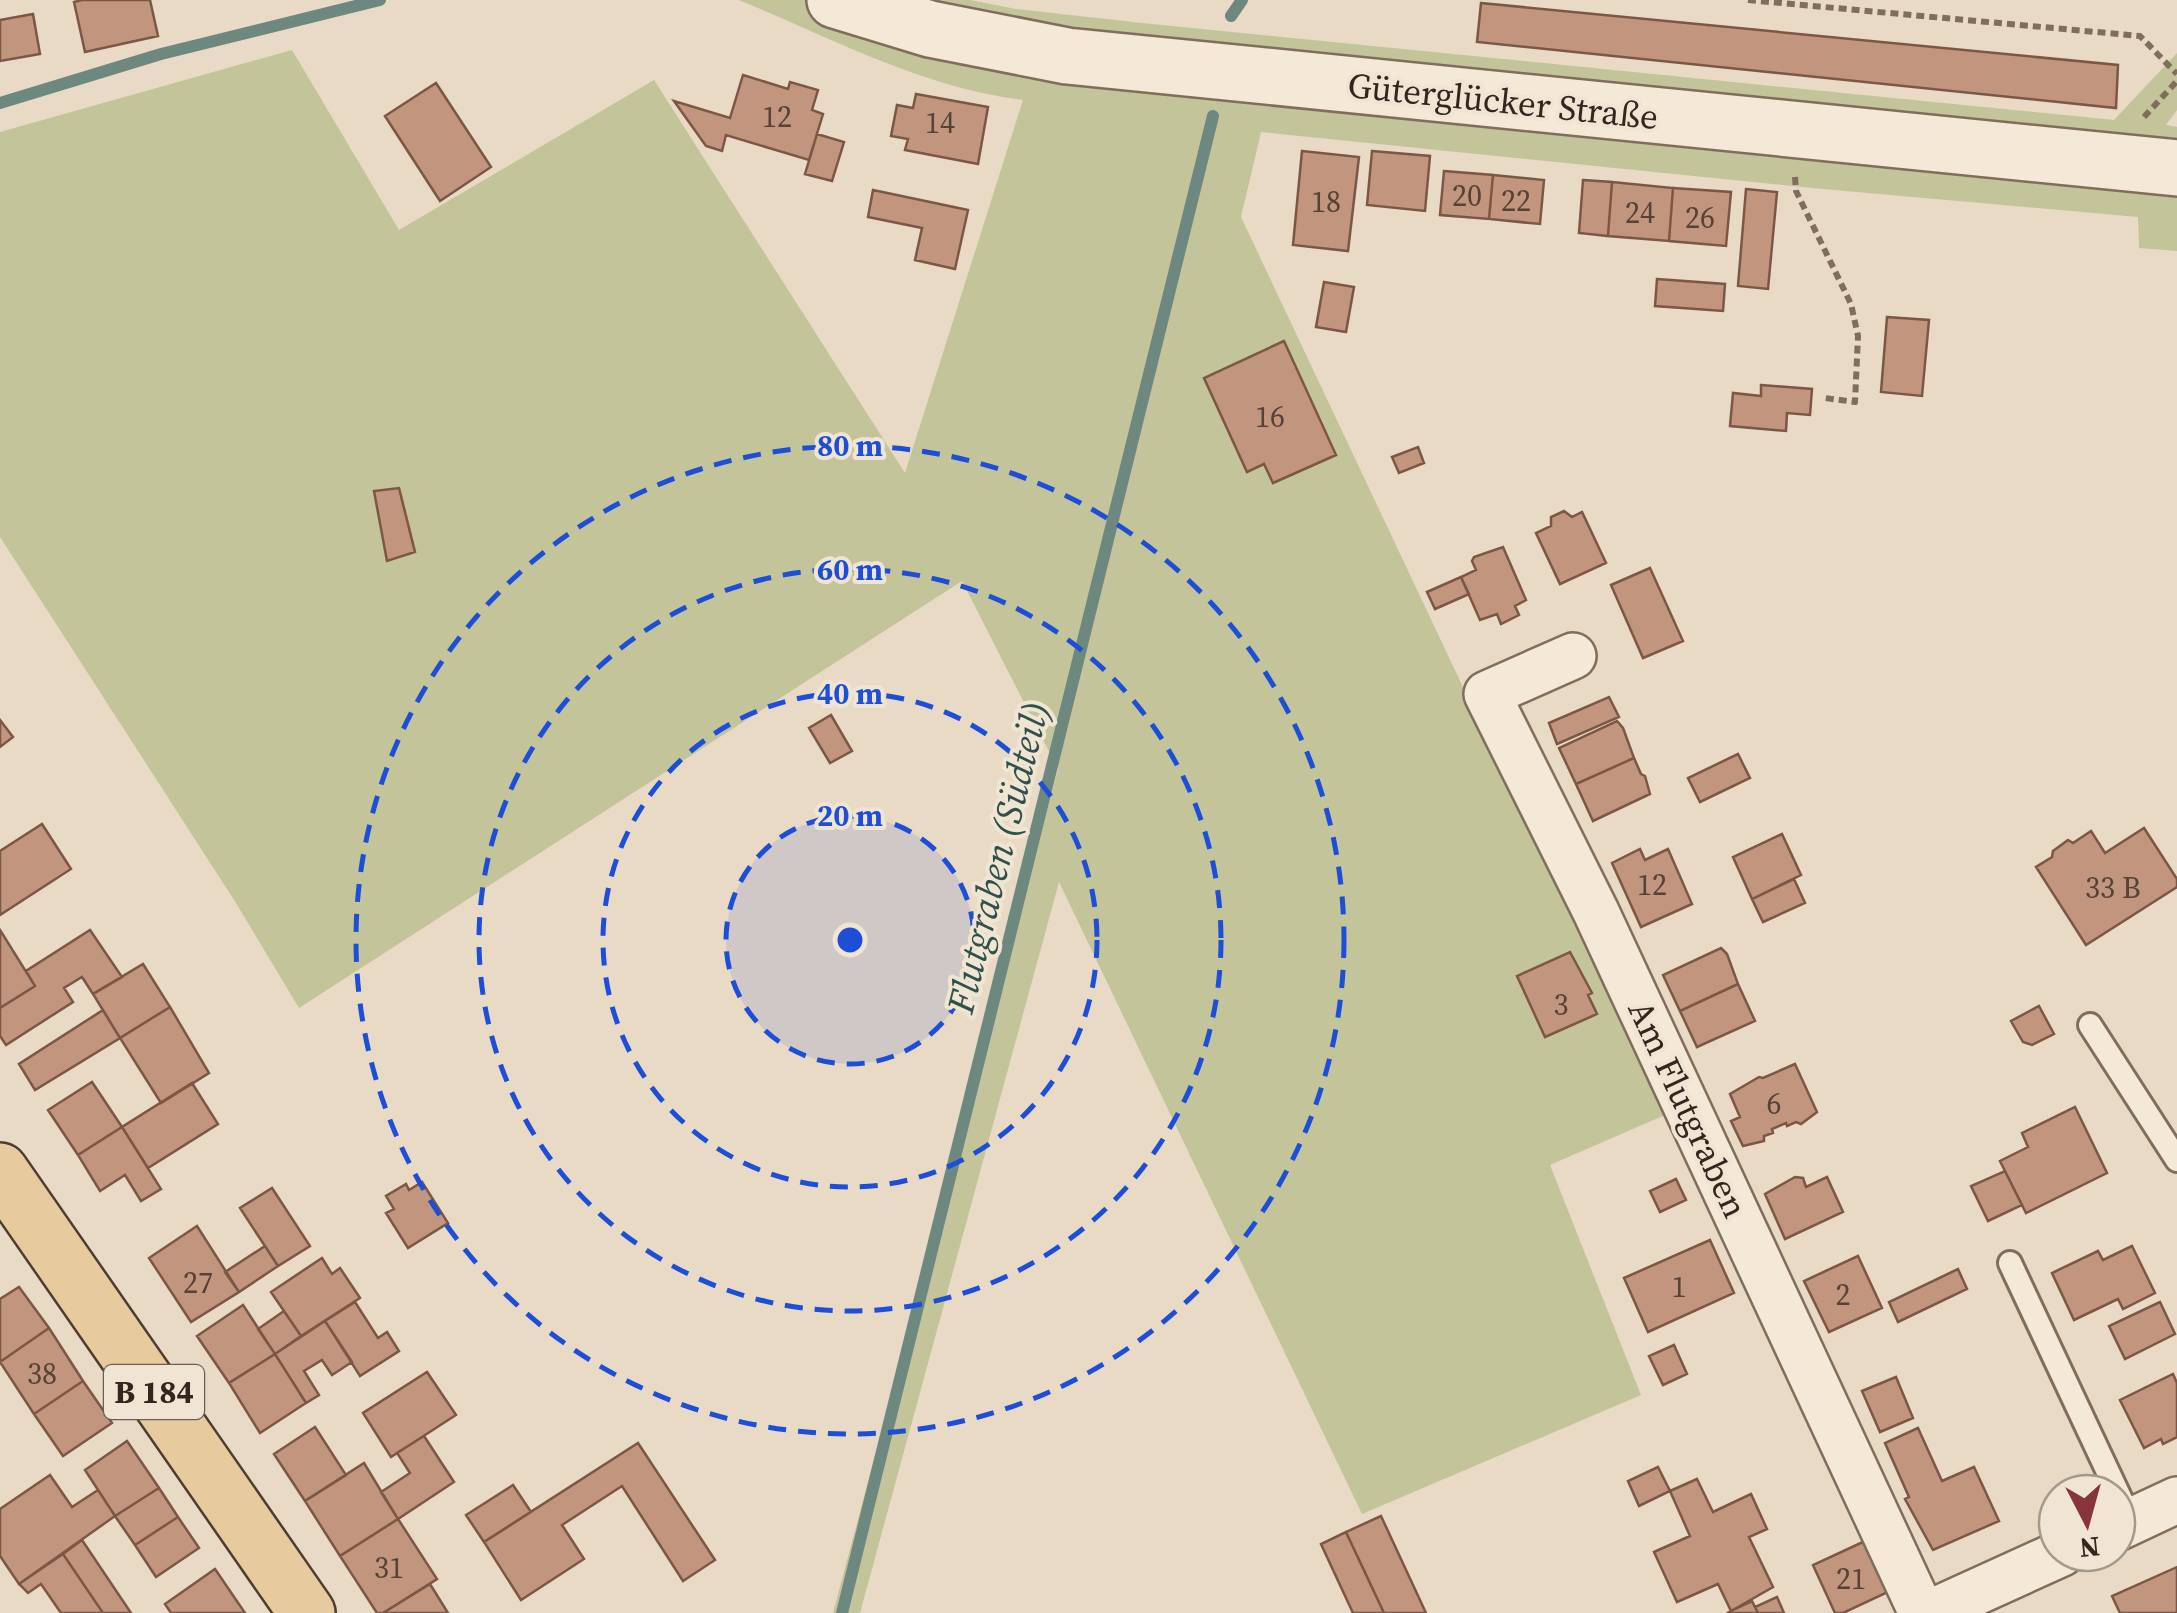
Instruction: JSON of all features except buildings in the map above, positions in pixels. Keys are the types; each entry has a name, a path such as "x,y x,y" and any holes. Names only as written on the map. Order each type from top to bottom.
{"main road":[{"name":"B 184","path":"0,1171 307,1613"}],"street":[{"name":"Güterglücker Straße","path":"835,0 930,29 1067,56 2177,168"},
{"name":"Am Flutgraben","path":"1573,656 1487,694 1596,912 1926,1613"},
{"path":"2137,1519 2177,1500"},
{"path":"1926,1613 2037,1564"}],"lane":[{"path":"2090,1026 2177,1160"},
{"path":"2010,1263 2101,1473"}],"path":[{"path":"1748,0 2140,36 2177,74"},
{"path":"1794,130 1796,190 1852,304 1858,336 1854,402 1825,398"}],"green space":[{"path":"739,0 970,0 1142,23 2114,120 2177,53 2177,110 2166,125 2177,127 2177,251 2139,248 2138,217 1261,132 1241,217 1665,1115 1550,1165 1641,1395 1362,1514 1059,882 860,1613 833,1613 1058,769 962,581 299,1008 236,903 0,537 0,132 292,50 399,230 654,80 905,473 1023,100 986,94 914,73"}],"waterway":[{"path":"0,103 161,54 380,0"},
{"name":"Flutgraben (Südteil)","path":"1231,16 1242,0"},
{"name":"Flutgraben (Südteil)","path":"842,1613 1213,116"}]}
